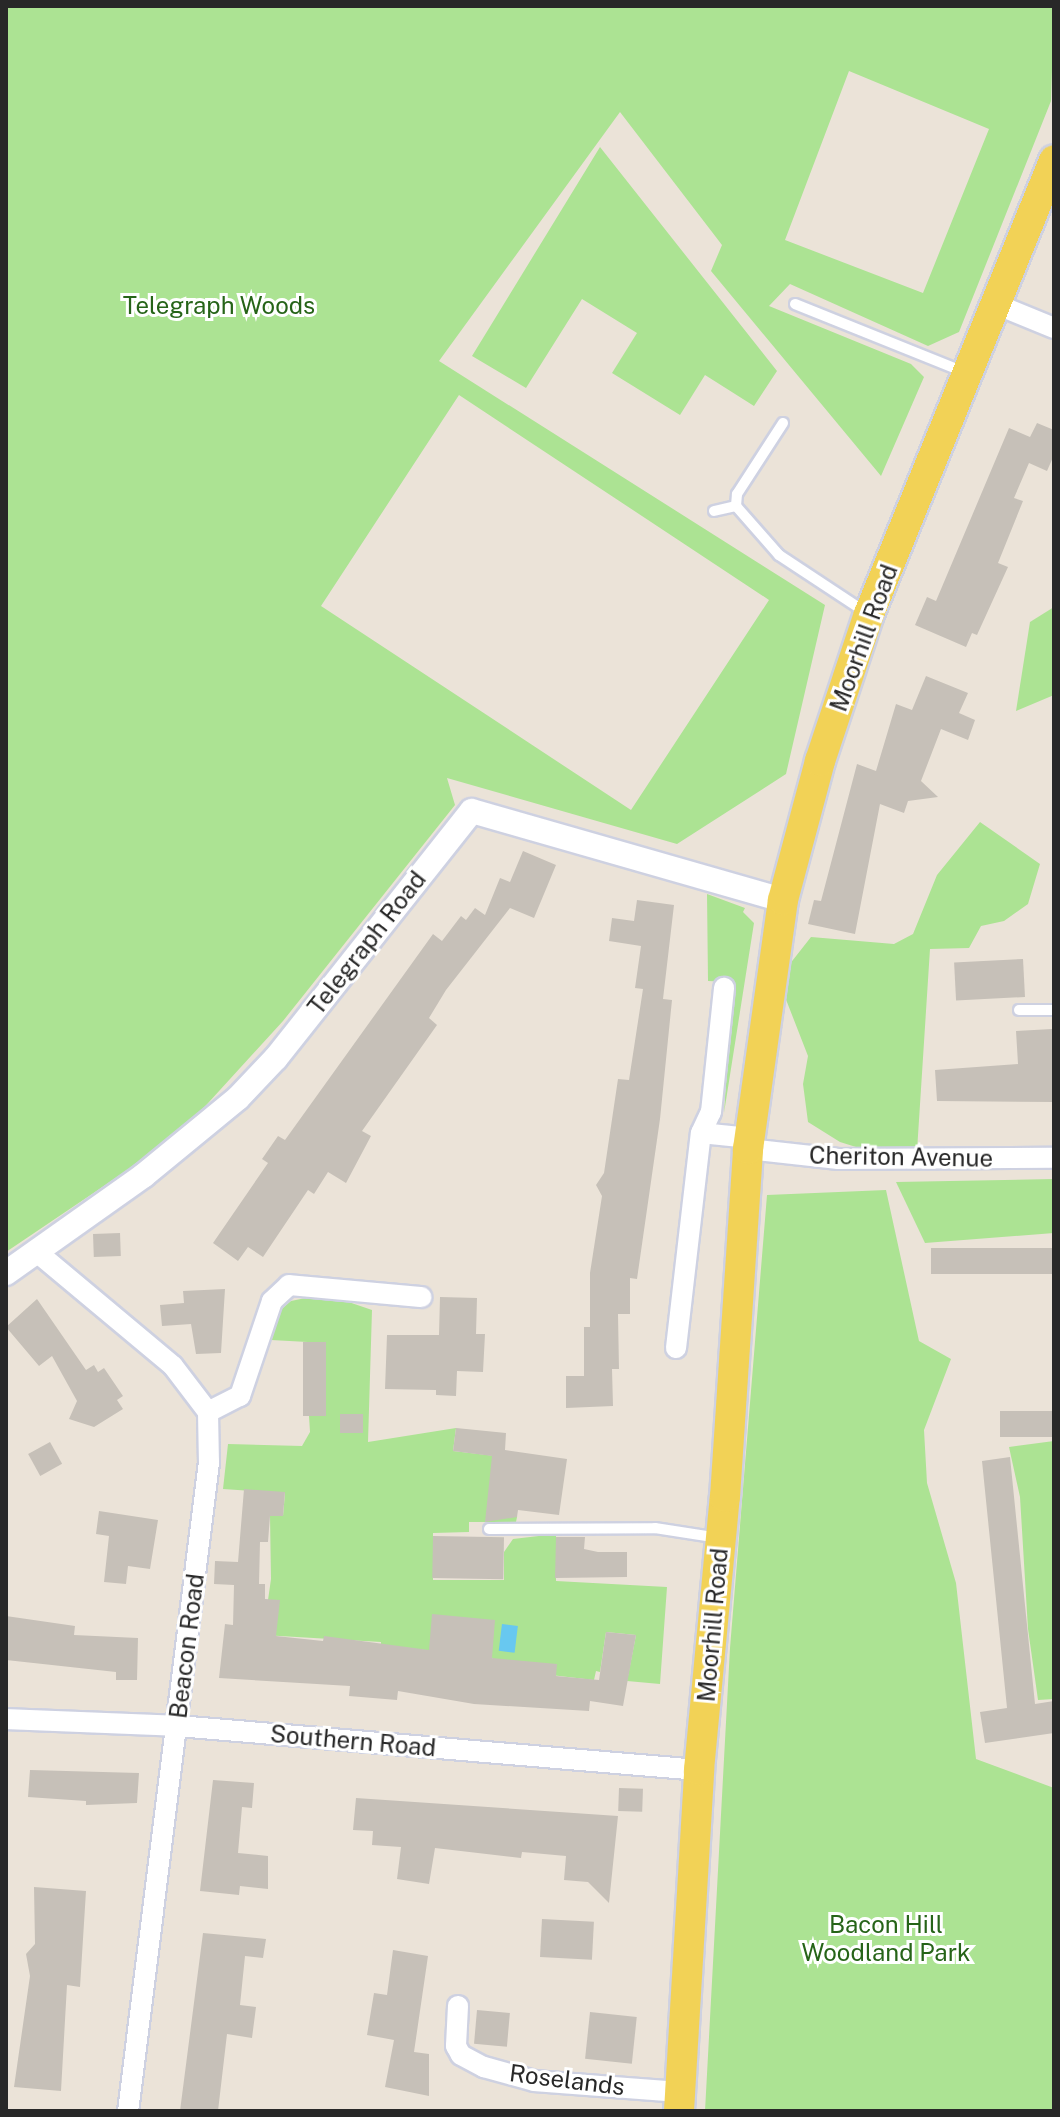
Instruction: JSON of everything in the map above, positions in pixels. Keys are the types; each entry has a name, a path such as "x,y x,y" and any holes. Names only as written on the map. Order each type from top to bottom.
{"main road":[{"name":"Moorhill Road","path":"679,2101 699,1770 721,1538 749,1144 783,900 820,761 869,614 993,303 1054,160"}],"street":[{"path":"993,303 1054,328"},
{"name":"Telegraph Road","path":"6,1273 38,1253 238,1098 276,1058 472,811 783,900"},
{"path":"676,1348 701,1133 711,1112 724,988"},
{"path":"701,1133 749,1144"},
{"name":"Cheriton Avenue","path":"749,1144 838,1159 1054,1158"},
{"path":"38,1253 173,1366 208,1412 240,1396 272,1301 289,1285 421,1297"},
{"name":"Beacon Road","path":"128,2111 209,1462 208,1412"},
{"name":"Southern Road","path":"6,1719 178,1726 699,1770"},
{"name":"Roselands","path":"458,2006 456,2046 461,2055 484,2067 534,2081 679,2101"}],"lane":[{"path":"795,304 965,373"},
{"path":"783,423 737,494 736,506 779,555 869,614"},
{"path":"714,511 736,506"},
{"path":"1019,1010 1054,1010"},
{"path":"489,1529 655,1528 721,1538"}],"green space":[{"name":"Telegraph Woods","path":"6,6 1054,6 1051,101 959,332 928,346 790,284 769,306 911,364 924,377 881,476 711,271 722,245 620,112 439,361 825,605 786,774 677,844 447,778 455,805 283,1021 178,1136 6,1252","holes":["849,71 989,129 923,293 785,240","459,395 769,600 631,810 321,606"]},
{"path":"600,147 777,371 754,406 705,375 680,415 612,373 637,333 582,299 526,388 472,356"},
{"path":"1054,607 1054,695 1016,711 1030,622"},
{"path":"980,822 1040,864 1028,904 1004,921 981,926 969,948 930,949 917,1151 872,1152 840,1142 808,1122 803,1084 808,1056 778,979 811,937 894,944 913,934 937,875"},
{"path":"707,894 745,908 743,912 754,923 724,1113 732,991 730,982 708,981"},
{"path":"1054,1179 1054,1233 925,1243 896,1182"},
{"name":"Bacon Hill Woodland Park","path":"886,1190 919,1341 951,1359 924,1430 927,1483 956,1583 976,1759 1054,1788 1054,2111 705,2111 730,1648 767,1195"},
{"path":"325,1294 372,1310 368,1442 456,1428 453,1451 504,1457 487,1514 517,1517 516,1522 469,1522 469,1532 433,1533 433,1580 504,1580 504,1552 513,1539 556,1534 556,1581 667,1587 660,1684 627,1681 636,1635 606,1632 600,1672 596,1671 594,1680 542,1674 542,1663 492,1670 493,1658 407,1648 380,1657 381,1642 263,1635 271,1579 270,1516 283,1516 285,1493 223,1489 228,1444 302,1446 310,1432 309,1416 324,1416 326,1343 271,1340 280,1310 291,1301"},
{"path":"1054,1441 1054,1699 1038,1700 1028,1629 1020,1497 1009,1447"}],"water":[{"path":"502,1624 518,1626 515,1653 499,1651"}],"building":[{"path":"1037,423 1054,430 1054,455 1047,471 1029,463 1014,498 1023,501 998,563 1008,567 977,635 972,633 966,647 915,625 927,597 936,601 1009,428 1030,437"},
{"path":"926,676 968,693 959,713 975,720 968,740 941,729 921,781 938,797 908,801 904,813 880,804 855,934 808,924 814,900 821,901 857,764 876,771 896,704 912,710"},
{"path":"523,851 556,865 534,918 510,908 446,990 429,1018 437,1025 362,1131 371,1136 346,1183 328,1172 314,1194 308,1190 263,1257 248,1247 238,1261 213,1243 268,1163 262,1159 278,1136 285,1140 433,934 442,941 461,916 466,920 475,908 485,915 500,878 510,882"},
{"path":"637,900 674,905 663,999 672,1000 660,1119 637,1279 630,1278 630,1314 618,1314 619,1369 612,1369 613,1406 566,1408 566,1376 584,1376 584,1327 590,1327 590,1273 602,1196 596,1185 604,1173 618,1079 629,1080 643,989 635,988 641,946 609,941 612,918 634,921"},
{"path":"1023,959 1025,997 956,1001 954,963"},
{"path":"1052,1029 1054,1102 937,1101 935,1070 1018,1064 1016,1031"},
{"path":"120,1233 121,1256 94,1257 93,1234"},
{"path":"931,1248 1054,1248 1054,1274 931,1274"},
{"path":"225,1289 221,1353 196,1354 191,1324 162,1326 160,1305 184,1303 183,1291"},
{"path":"440,1297 477,1298 476,1334 485,1334 483,1372 457,1371 456,1396 436,1395 436,1390 385,1389 387,1335 439,1335"},
{"path":"37,1299 86,1370 94,1365 98,1372 104,1368 123,1396 117,1400 123,1409 94,1427 69,1419 77,1401 52,1356 39,1366 6,1327"},
{"path":"303,1342 326,1342 326,1416 303,1416"},
{"path":"1000,1411 1054,1411 1054,1437 1000,1437"},
{"path":"340,1414 363,1414 363,1433 340,1433"},
{"path":"456,1428 506,1433 505,1450 567,1459 559,1515 518,1510 517,1517 485,1522 492,1456 453,1451"},
{"path":"50,1442 62,1464 40,1476 28,1454"},
{"path":"1010,1457 1035,1704 1054,1701 1054,1733 985,1743 980,1712 1007,1708 982,1461"},
{"path":"244,1489 285,1492 283,1516 270,1516 268,1542 260,1542 259,1584 265,1584 265,1599 280,1600 276,1636 323,1641 324,1636 429,1650 432,1614 495,1620 492,1658 557,1664 556,1676 599,1680 606,1632 636,1635 623,1706 590,1701 589,1711 474,1704 398,1691 397,1700 349,1696 350,1686 219,1678 225,1624 233,1625 234,1585 214,1584 215,1561 238,1562"},
{"path":"99,1511 158,1520 150,1569 128,1566 126,1584 104,1582 109,1536 96,1534"},
{"path":"433,1536 504,1537 503,1579 432,1578"},
{"path":"556,1537 585,1537 584,1549 598,1552 627,1552 627,1577 555,1578"},
{"path":"6,1616 75,1626 74,1635 138,1638 137,1680 116,1680 116,1672 6,1660"},
{"path":"30,1770 139,1773 137,1803 86,1805 86,1801 28,1797"},
{"path":"213,1780 254,1783 252,1808 242,1807 238,1853 268,1856 268,1889 240,1886 239,1895 200,1891"},
{"path":"619,1788 643,1789 642,1812 618,1811"},
{"path":"356,1798 618,1816 609,1903 588,1882 564,1880 566,1856 522,1852 521,1858 435,1848 429,1884 397,1879 401,1847 372,1845 373,1831 353,1830"},
{"path":"34,1887 86,1891 80,1987 67,1985 61,2091 14,2087 30,1976 26,1954 35,1944"},
{"path":"542,1919 594,1922 592,1960 540,1957"},
{"path":"203,1933 266,1939 263,1958 245,1956 240,2005 256,2007 252,2038 227,2034 218,2111 180,2111"},
{"path":"393,1950 428,1956 414,2052 429,2054 429,2096 385,2087 394,2040 367,2035 374,1993 387,1995"},
{"path":"477,2010 510,2013 507,2047 474,2044"},
{"path":"590,2012 637,2017 632,2064 585,2059"}]}
